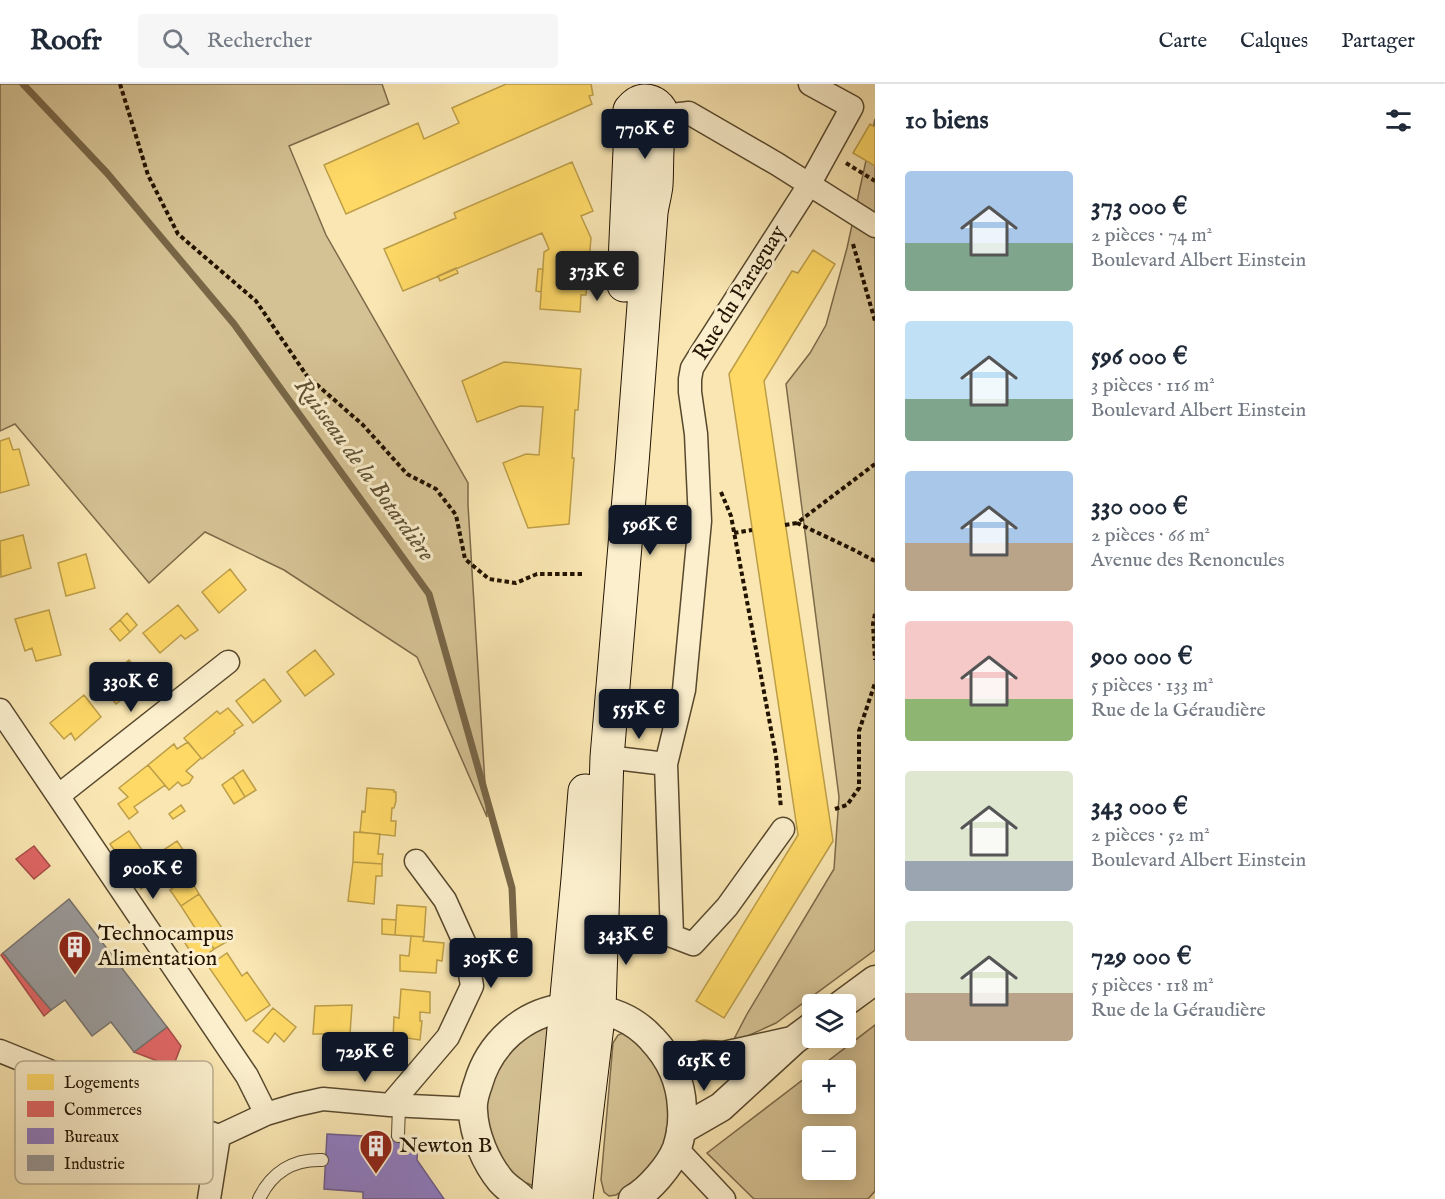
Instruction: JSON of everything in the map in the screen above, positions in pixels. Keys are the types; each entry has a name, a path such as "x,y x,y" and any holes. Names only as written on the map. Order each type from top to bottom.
{"main road":[{"path":"576,1199 599,1009 607,757 651,213 656,186 646,108"},
{"path":"548,1199 578,879 621,351 646,108"}],"street":[{"name":"Rue du Paraguay","path":"783,830 727,907 693,944 672,936 666,764 684,690 700,520 696,434 690,379 692,369 809,185 852,107 810,84"},
{"path":"646,108 689,113 777,164 875,226"},
{"path":"58,796 228,662"},
{"path":"0,710 247,1076 266,1114"},
{"path":"607,757 666,764"},
{"path":"395,1106 448,1037 472,986 465,944 445,900 416,861"},
{"path":"856,994 875,980"},
{"path":"522,1199 502,1182 486,1157 476,1130 473,1109 475,1093 484,1064 504,1038 537,1014 566,1007 599,1009 621,1016 647,1034 660,1047 670,1062 678,1083 682,1101 679,1140 663,1172 642,1194 633,1199"},
{"path":"670,1062 704,1055 724,1056 802,1033"},
{"path":"679,1140 721,1107 802,1034"},
{"path":"0,1051 25,1061"},
{"path":"213,1134 219,1136 266,1114 323,1099 395,1106 473,1109"},
{"path":"213,1174 219,1136"},
{"path":"679,1140 724,1199"},
{"path":"209,1199 211,1184"}],"lane":[{"path":"395,1106 398,1136"},
{"path":"259,1199 270,1180 279,1172 299,1163 322,1160"}],"path":[{"path":"120,84 148,175 178,234 256,301 307,376 363,425 407,474 436,489 456,515 465,560 489,579 516,583 537,574 582,574"},
{"path":"850,154 846,163 875,181"},
{"path":"853,244 875,321"},
{"path":"797,524 875,464"},
{"path":"718,485 732,516 776,756 783,830"},
{"path":"785,525 797,524 875,561"},
{"path":"734,533 752,530"},
{"path":"875,614 873,624 875,660"},
{"path":"836,809 846,805 859,788 859,730 875,683"}],"shaded area":[{"path":"0,84 382,84 389,104 289,146 326,235 468,483 487,817 417,657 284,570 205,532 149,583 15,424 0,431"},
{"path":"875,119 875,950 815,994 802,994 802,1004 776,1023 732,1043 834,869 839,797 786,384 810,353 826,325 847,248"},
{"path":"550,1025 534,1186 524,1182 501,1160 483,1113 505,1046"},
{"path":"875,1025 875,1191 868,1199 754,1199 707,1153 802,1080 802,1114 856,1114 856,1060 829,1060 845,1048 856,1048 856,1040"},
{"path":"623,1033 658,1062 673,1108 662,1151 641,1176 616,1195 609,1196 604,1192 601,1180 613,1043 618,1035"}],"building: Logements":[{"path":"506,84 591,84 593,95 589,96 592,104 346,214 324,165 418,123 424,139 459,123 452,108"},
{"path":"870,124 875,127 875,166 853,153"},
{"path":"572,162 593,211 581,216 591,238 586,295 581,295 580,312 540,309 544,252 549,249 542,233 403,291 384,249 456,218 454,213"},
{"path":"813,250 835,264 764,381 833,841 724,1018 696,1001 798,835 729,374 792,271 798,273"},
{"path":"456,268 458,273 440,281 438,276"},
{"path":"538,269 543,269 541,292 536,291"},
{"path":"504,362 581,369 578,410 575,410 569,524 528,528 503,463 526,454 539,455 543,407 520,406 477,422 462,381"},
{"path":"9,438 13,450 19,449 29,485 0,493 0,441"},
{"path":"23,535 31,568 1,577 0,541"},
{"path":"86,554 95,588 66,596 58,563"},
{"path":"230,569 246,590 219,613 202,592"},
{"path":"178,605 198,630 185,639 181,635 160,653 143,633"},
{"path":"49,610 61,655 36,661 32,648 25,651 15,619"},
{"path":"127,613 137,625 130,632 120,620"},
{"path":"120,620 130,632 120,641 110,629"},
{"path":"315,650 334,674 305,696 287,672"},
{"path":"129,660 145,681 116,704 99,684"},
{"path":"264,679 281,701 253,723 236,701"},
{"path":"84,695 101,717 75,740 71,733 64,739 50,723"},
{"path":"228,708 243,725 202,759 184,738 217,711 220,714"},
{"path":"188,742 201,758 186,771 193,777 189,783 182,786 178,782 169,790 148,765 174,744 177,749"},
{"path":"148,765 165,785 134,807 138,812 129,819 118,804 128,797 119,788"},
{"path":"243,770 256,790 245,797 233,777"},
{"path":"233,777 245,797 234,804 222,785"},
{"path":"367,788 396,792 391,821 396,821 395,836 360,832"},
{"path":"181,805 185,811 173,819 169,814"},
{"path":"129,831 149,860 130,872 110,844"},
{"path":"354,832 380,834 378,854 383,854 382,864 353,862"},
{"path":"177,841 188,857 141,889 130,872"},
{"path":"353,862 382,864 382,876 376,876 374,904 348,901"},
{"path":"189,877 199,894 181,906 170,890"},
{"path":"199,894 230,940 214,949 203,932 199,934 181,906"},
{"path":"397,905 426,907 424,937 395,935"},
{"path":"382,919 396,920 395,935 382,934"},
{"path":"203,932 214,949 197,962 185,943"},
{"path":"411,936 424,937 423,941 444,943 442,961 437,960 436,973 400,971 400,955 409,956"},
{"path":"227,953 242,976 247,972 270,1005 246,1021 208,966"},
{"path":"401,989 430,992 430,1013 420,1012 420,1021 422,1021 420,1040 407,1038 393,1040 394,1017 399,1018"},
{"path":"352,1005 350,1034 313,1034 315,1006"},
{"path":"273,1008 296,1027 284,1042 275,1033 268,1043 253,1031"}],"building: Commerces":[{"path":"34,846 50,866 34,879 16,859"},
{"path":"3,953 51,1010 44,1016 1,955"},
{"path":"167,1027 181,1046 175,1061 157,1061 134,1052"}],"building: Bureaux":[{"name":"Newton B","path":"327,1134 418,1139 417,1160 444,1199 363,1199 363,1192 324,1189"}],"building: Industrie":[{"name":"Technocampus Alimentation","path":"69,899 167,1027 134,1052 111,1022 92,1036 65,1000 51,1010 3,953"}],"waterway":[{"name":"Ruisseau de la Botardière","path":"23,84 107,173 234,324 429,594 512,888 515,958"}],"place":[{"name":"Technocampus Alimentation","path":"75,976"},
{"name":"Newton B","path":"376,1175"}]}
